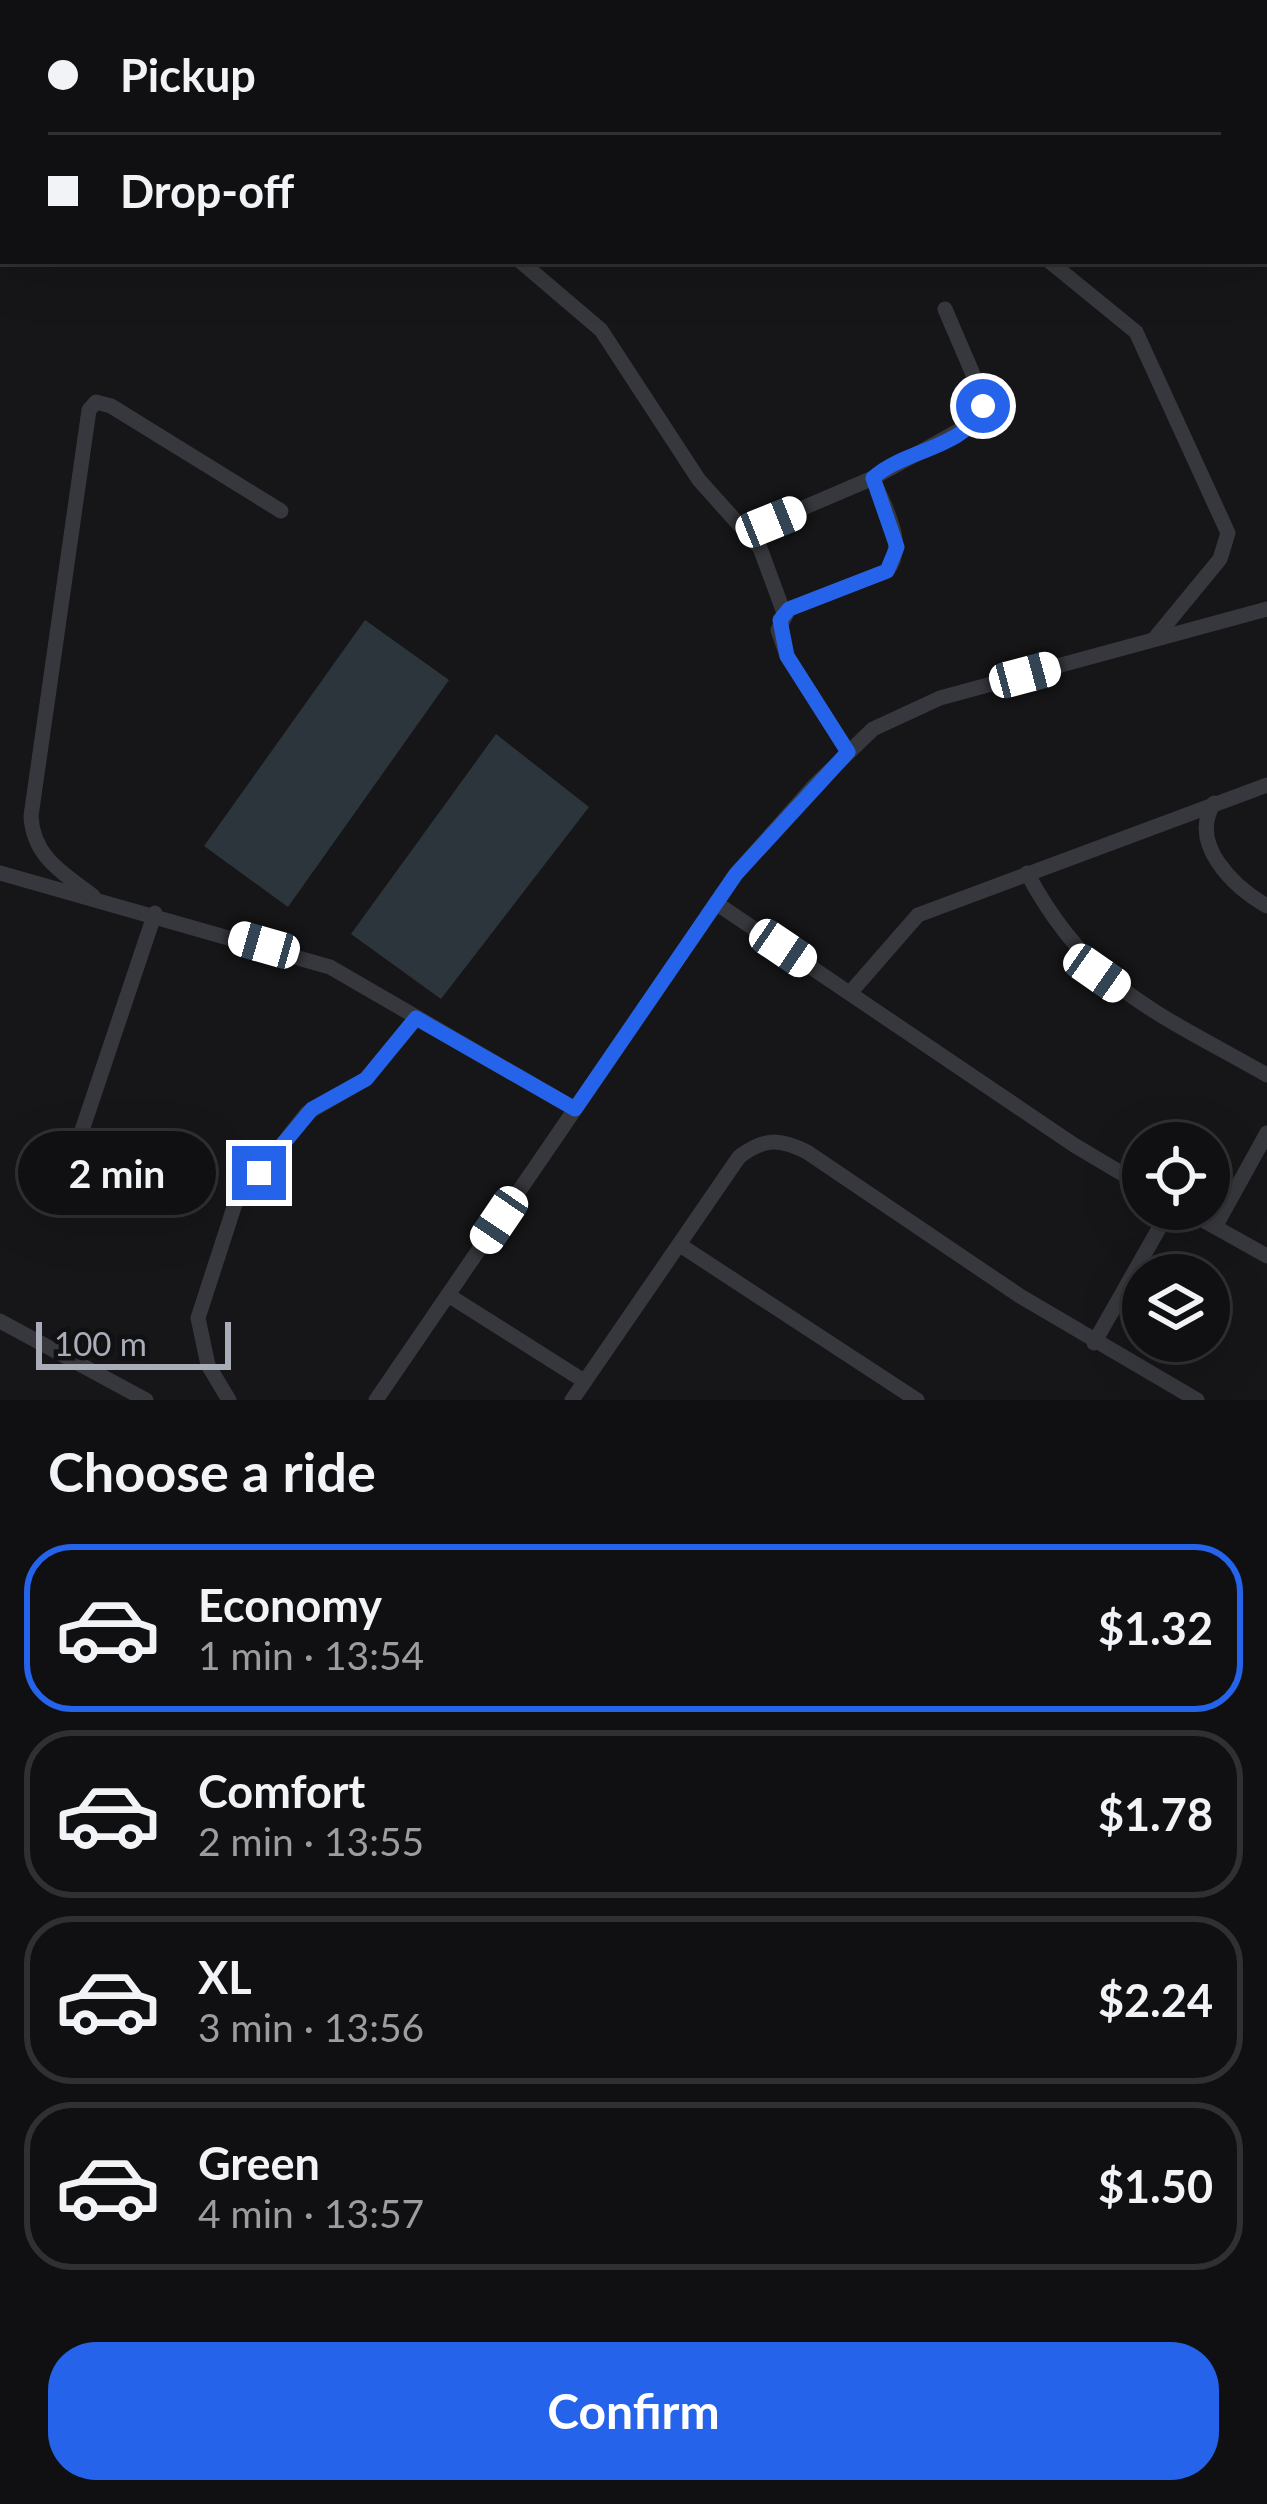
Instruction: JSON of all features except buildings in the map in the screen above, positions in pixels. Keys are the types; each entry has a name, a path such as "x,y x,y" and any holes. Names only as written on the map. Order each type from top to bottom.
{"street":[{"path":"524,264 601,330 699,480 766,557 784,613 778,630 787,656 848,752"},
{"path":"1070,267 1142,342 1228,533 1220,559 1153,640"},
{"path":"746,532 873,478 889,465 956,435 980,415 984,400 945,309"},
{"path":"93,896 43,856 32,834 31,816 88,410 96,402 111,406 281,511"},
{"path":"784,613 887,571 893,563 897,547 873,478"},
{"path":"376,1400 716,902 767,836 873,729 920,706 1267,609"},
{"path":"850,993 918,915 1267,784"},
{"path":"1214,803 1205,822 1210,846 1236,885 1267,907"},
{"path":"1027,873 1066,939 1097,973 1267,1076"},
{"path":"0,874 93,896 330,967 575,1109"},
{"path":"716,902 1122,1172"},
{"path":"68,1175 154,914"},
{"path":"229,1400 208,1365 198,1318 235,1204 307,1113 366,1079 416,1018"},
{"path":"1230,1200 1267,1132"},
{"path":"572,1400 739,1157 757,1143 788,1142 1094,1342 1197,1400"},
{"path":"1094,1342 1158,1230"},
{"path":"1220,1230 1267,1256"},
{"path":"680,1244 917,1400"},
{"path":"448,1295 584,1381"},
{"path":"0,1322 146,1400"}],"shaded area":[{"path":"365,620 449,680 288,907 204,846"},
{"path":"496,734 589,807 441,999 351,934"}],"route":[{"path":"259,1173 312,1109 366,1079 416,1018 575,1109 736,874 848,752 787,656 778,630 780,620 789,609 887,571 897,547 873,478 889,465 970,427 983,406"}]}
